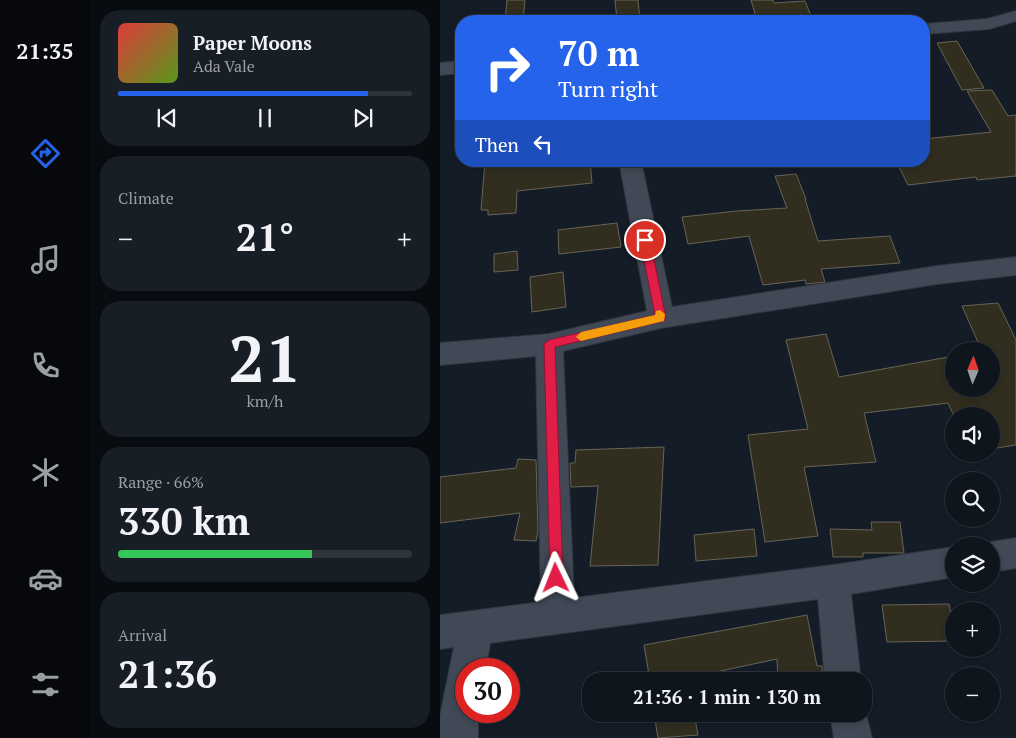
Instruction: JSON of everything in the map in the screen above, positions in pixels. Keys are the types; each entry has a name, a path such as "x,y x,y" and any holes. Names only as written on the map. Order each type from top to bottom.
{"street":[{"path":"930,29 989,24 1015,17 1003,0"},
{"path":"440,69 455,68"},
{"path":"631,167 661,318"},
{"path":"440,354 549,344 661,318 937,275 1016,266"},
{"path":"549,344 558,616"},
{"path":"1000,555 1016,553"},
{"path":"440,632 833,581 945,563"},
{"path":"833,581 838,654 841,672"},
{"path":"470,658 476,626"},
{"path":"849,722 852,738"},
{"path":"458,723 459,738"}],"building":[{"path":"507,0 525,0 524,15 506,15"},
{"path":"615,0 638,0 639,15 616,15"},
{"path":"751,0 773,0 774,3 805,1 811,15 755,15"},
{"path":"957,41 984,88 962,90 937,43"},
{"path":"992,90 1008,116 1016,115 1016,176 977,180 976,177 908,185 899,167 930,167 930,138 991,132 967,91"},
{"path":"485,167 591,167 592,183 517,191 516,213 488,215 488,210 481,210"},
{"path":"796,174 806,199 818,241 890,236 900,263 821,269 825,282 806,284 805,280 763,285 749,236 688,244 682,217 787,208 775,176"},
{"path":"617,223 621,247 559,254 558,230"},
{"path":"517,251 518,270 494,272 494,254"},
{"path":"563,272 566,307 532,312 530,277"},
{"path":"998,303 1016,340 1016,445 1000,448 1000,407 950,407 948,403 864,413 876,462 804,467 818,536 765,542 748,435 808,429 786,340 826,334 839,377 945,358 945,398 1000,398 1000,342 978,342 962,306"},
{"path":"664,447 658,565 590,566 598,486 571,487 570,463 575,463 576,450"},
{"path":"518,459 536,460 538,531 536,541 514,540 520,513 440,523 440,477 516,468"},
{"path":"871,522 900,522 904,553 863,553 863,557 833,557 830,529 872,530"},
{"path":"754,529 757,556 696,561 694,535"},
{"path":"945,604 945,641 887,642 882,605"},
{"path":"807,615 817,666 822,666 822,672 778,672 777,659 716,672 648,672 644,645"},
{"path":"655,722 696,722 698,735 658,738"}],"slow traffic":[{"path":"581,337 661,318 660,314"}],"route":[{"path":"556,578 549,344 661,318 645,240"}]}
